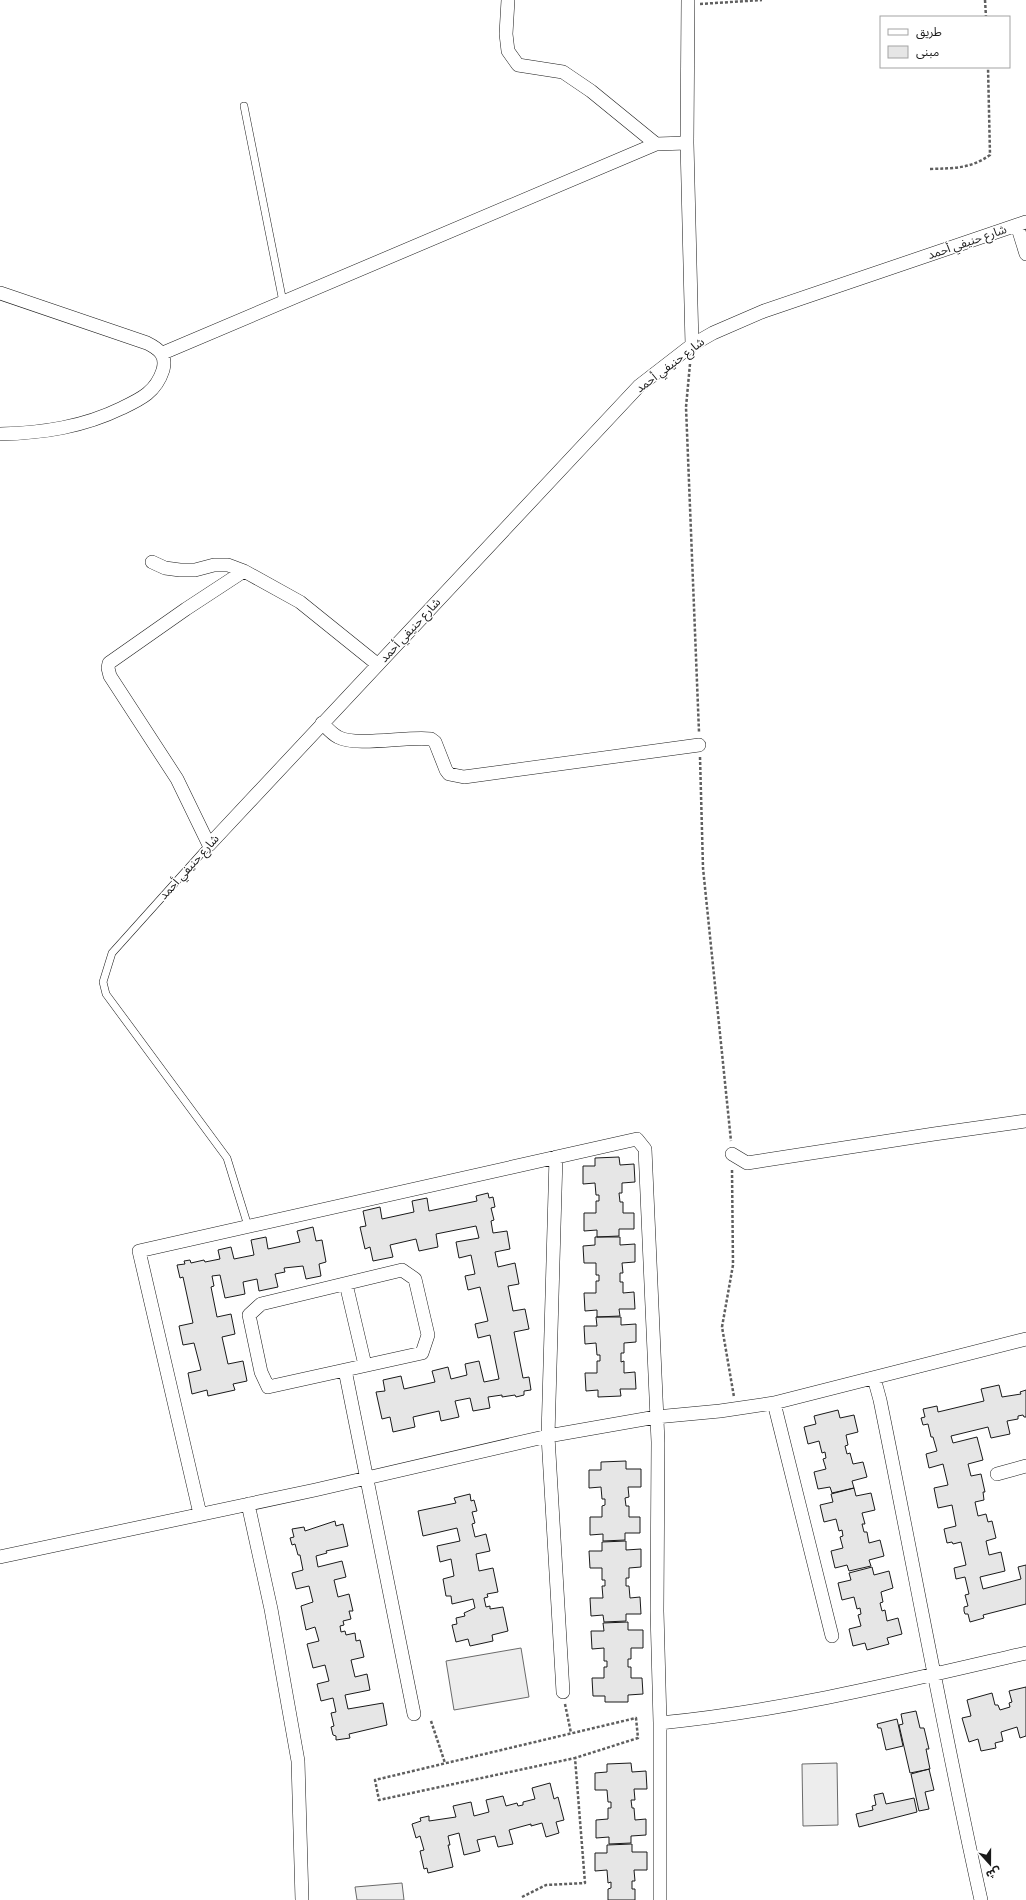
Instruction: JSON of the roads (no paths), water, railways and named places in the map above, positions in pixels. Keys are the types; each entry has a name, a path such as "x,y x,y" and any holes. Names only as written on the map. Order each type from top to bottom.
{"street":[{"path":"508,0 506,34 508,51 518,64 563,72 591,91 656,144"},
{"path":"688,2 687,143 692,345"},
{"path":"163,354 656,144 687,143"},
{"path":"1022,224 1026,254"},
{"name":"شارع حنيفي أحمد","path":"209,845 639,386 692,345 713,333 764,310 1022,224"},
{"path":"0,293 147,343 156,347 163,354 165,364 156,387 144,397 102,418 65,428 30,433 0,434"},
{"path":"152,562 165,568 180,570 195,570 214,565 228,565 244,571 300,602 377,664"},
{"path":"209,845 177,778 110,676 108,668 109,663 186,609 244,571"},
{"path":"322,723 338,737 343,739 361,741 431,740 435,742 449,774 464,777 699,745"},
{"path":"732,1154 747,1163 934,1134 1026,1122"},
{"path":"200,1514 139,1251 637,1139 645,1149 658,1442 656,1611 660,1723 660,1900"},
{"path":"556,1157 548,1436 563,1692"},
{"path":"402,1270 415,1279 428,1335 422,1353 365,1365 268,1387 261,1372 249,1315 261,1304 402,1270"},
{"path":"346,1284 365,1365"},
{"path":"0,1557 248,1504 548,1436 656,1417 774,1403 1026,1339"},
{"path":"345,1370 368,1476 414,1714"},
{"path":"874,1378 880,1400 936,1674 956,1788 981,1900"},
{"path":"774,1403 832,1636"},
{"path":"997,1474 1026,1466"},
{"path":"248,1504 271,1609 298,1761 302,1900"},
{"path":"660,1723 718,1717 782,1707 936,1674 1026,1652"}],"lane":[{"path":"244,106 283,302"},
{"name":"شارع حنيفي أحمد","path":"209,845 112,953 103,982 106,994 227,1158 248,1226"}]}
